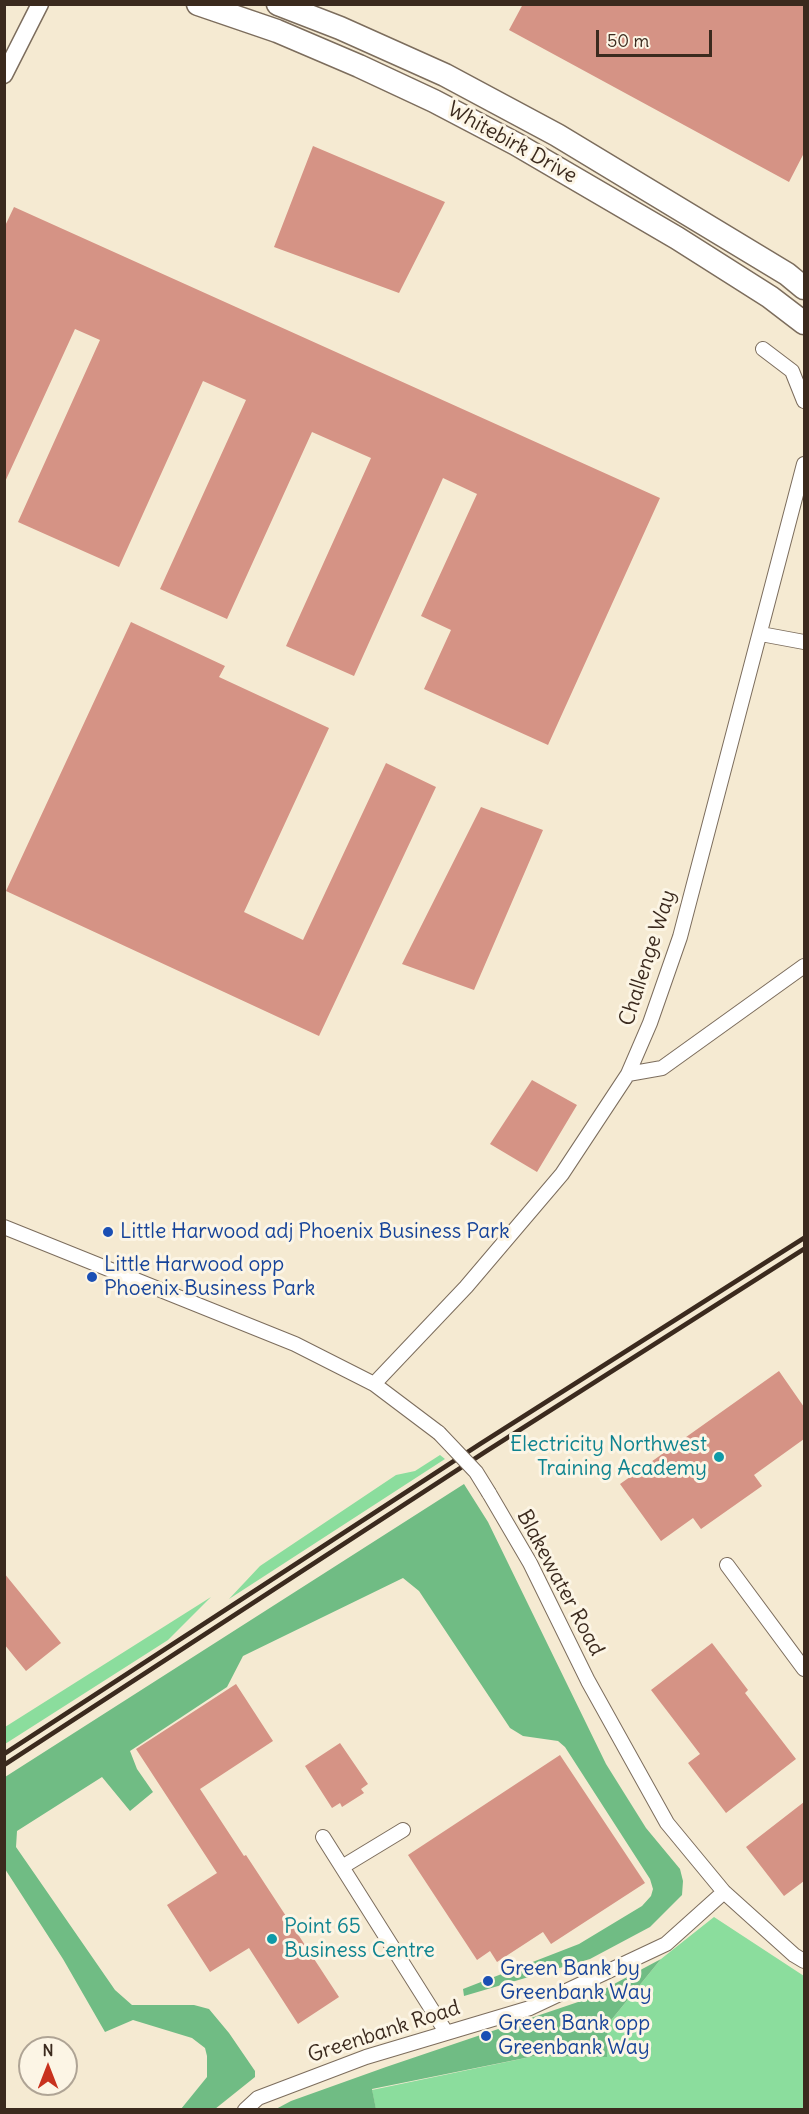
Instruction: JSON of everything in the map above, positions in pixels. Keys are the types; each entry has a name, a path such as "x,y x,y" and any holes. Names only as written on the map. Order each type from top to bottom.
{"highway":[{"name":"Whitebirk Drive","path":"198,4 277,31 359,66 434,101 516,144 677,238 770,297 804,323"},
{"name":"Whitebirk Drive","path":"278,4 340,28 445,75 557,135 750,252 804,288"}],"street":[{"path":"4,75 40,4"},
{"path":"763,349 792,371 804,401"},
{"name":"Challenge Way","path":"374,1384 465,1287 562,1174 628,1074 650,1023 680,937 804,464"},
{"path":"760,634 804,642"},
{"path":"628,1074 662,1068 804,966"},
{"name":"Blakewater Road","path":"4,1227 295,1344 374,1384 439,1432 476,1472 530,1563 588,1681 667,1823 724,1892 794,1955 804,1961"},
{"path":"727,1564 804,1670"},
{"path":"342,1867 403,1830"},
{"path":"323,1837 446,2032"},
{"name":"Greenbank Road","path":"245,2109 258,2098 366,2056 530,2007 666,1944 724,1892"}],"green space":[{"path":"440,1455 445,1459 229,1599 260,1566 396,1475 415,1471"},
{"path":"464,1484 488,1522 606,1764 646,1828 680,1869 683,1881 682,1895 650,1927 590,1959 464,1996 463,1989 579,1944 642,1906 651,1896 653,1889 650,1879 565,1747 558,1741 523,1736 510,1728 419,1591 403,1578 243,1656 227,1687 130,1751 137,1769 153,1792 130,1811 102,1777 17,1831 16,1847 115,1990 132,2005 194,2005 209,2009 255,2071 255,2077 215,2109 181,2109 207,2077 205,2048 192,2038 133,2020 105,2032 63,1959 5,1869 5,1777"},
{"path":"211,1597 168,1640 5,1744 5,1727"},
{"path":"714,1917 804,1976 804,2109 376,2110 372,2090 535,2056 607,2057 608,2024 661,1959"},
{"path":"661,1959 608,2024 607,2057 535,2056 372,2089 376,2109 276,2109 291,2101 386,2067 584,2000"}],"building":[{"path":"523,4 804,4 804,153 789,182 509,30"},
{"path":"313,146 445,202 399,293 274,247"},
{"path":"14,207 660,498 548,745 424,689 451,630 421,616 477,494 443,478 354,676 286,646 371,458 312,432 227,619 160,589 246,400 203,381 119,567 18,522 100,340 75,329 4,484 4,228"},
{"path":"131,622 225,666 219,677 329,728 244,912 303,940 386,763 436,787 319,1036 6,891"},
{"path":"481,807 543,830 474,990 402,964"},
{"path":"532,1080 577,1105 537,1172 490,1144"},
{"name":"Electricity Northwest Training Academy","path":"779,1371 804,1407 804,1439 754,1475 762,1486 701,1529 693,1518 661,1541 620,1484"},
{"path":"4,1573 61,1643 26,1671 4,1644"},
{"path":"712,1643 748,1690 745,1693 796,1759 726,1813 688,1763 700,1754 651,1690"},
{"path":"236,1684 273,1741 200,1789 339,1997 298,2024 249,1948 210,1972 167,1905 217,1873 136,1749"},
{"path":"340,1743 368,1784 361,1789 364,1793 342,1807 340,1803 332,1808 305,1766"},
{"path":"560,1755 645,1883 551,1944 543,1932 497,1962 490,1951 477,1960 408,1855"},
{"path":"804,1802 804,1881 784,1896 746,1847"}],"railway":[{"path":"4,1754 480,1444 804,1238"},
{"path":"4,1765 485,1452 804,1249"}],"place":[{"name":"Little Harwood adj Phoenix Business Park","path":"108,1232"},
{"name":"Little Harwood opp Phoenix Business Park","path":"92,1277"},
{"name":"Electricity Northwest Training Academy","path":"719,1457"},
{"name":"Point 65 Business Centre","path":"272,1939"},
{"name":"Green Bank by Greenbank Way","path":"488,1981"},
{"name":"Green Bank opp Greenbank Way","path":"486,2036"}]}
